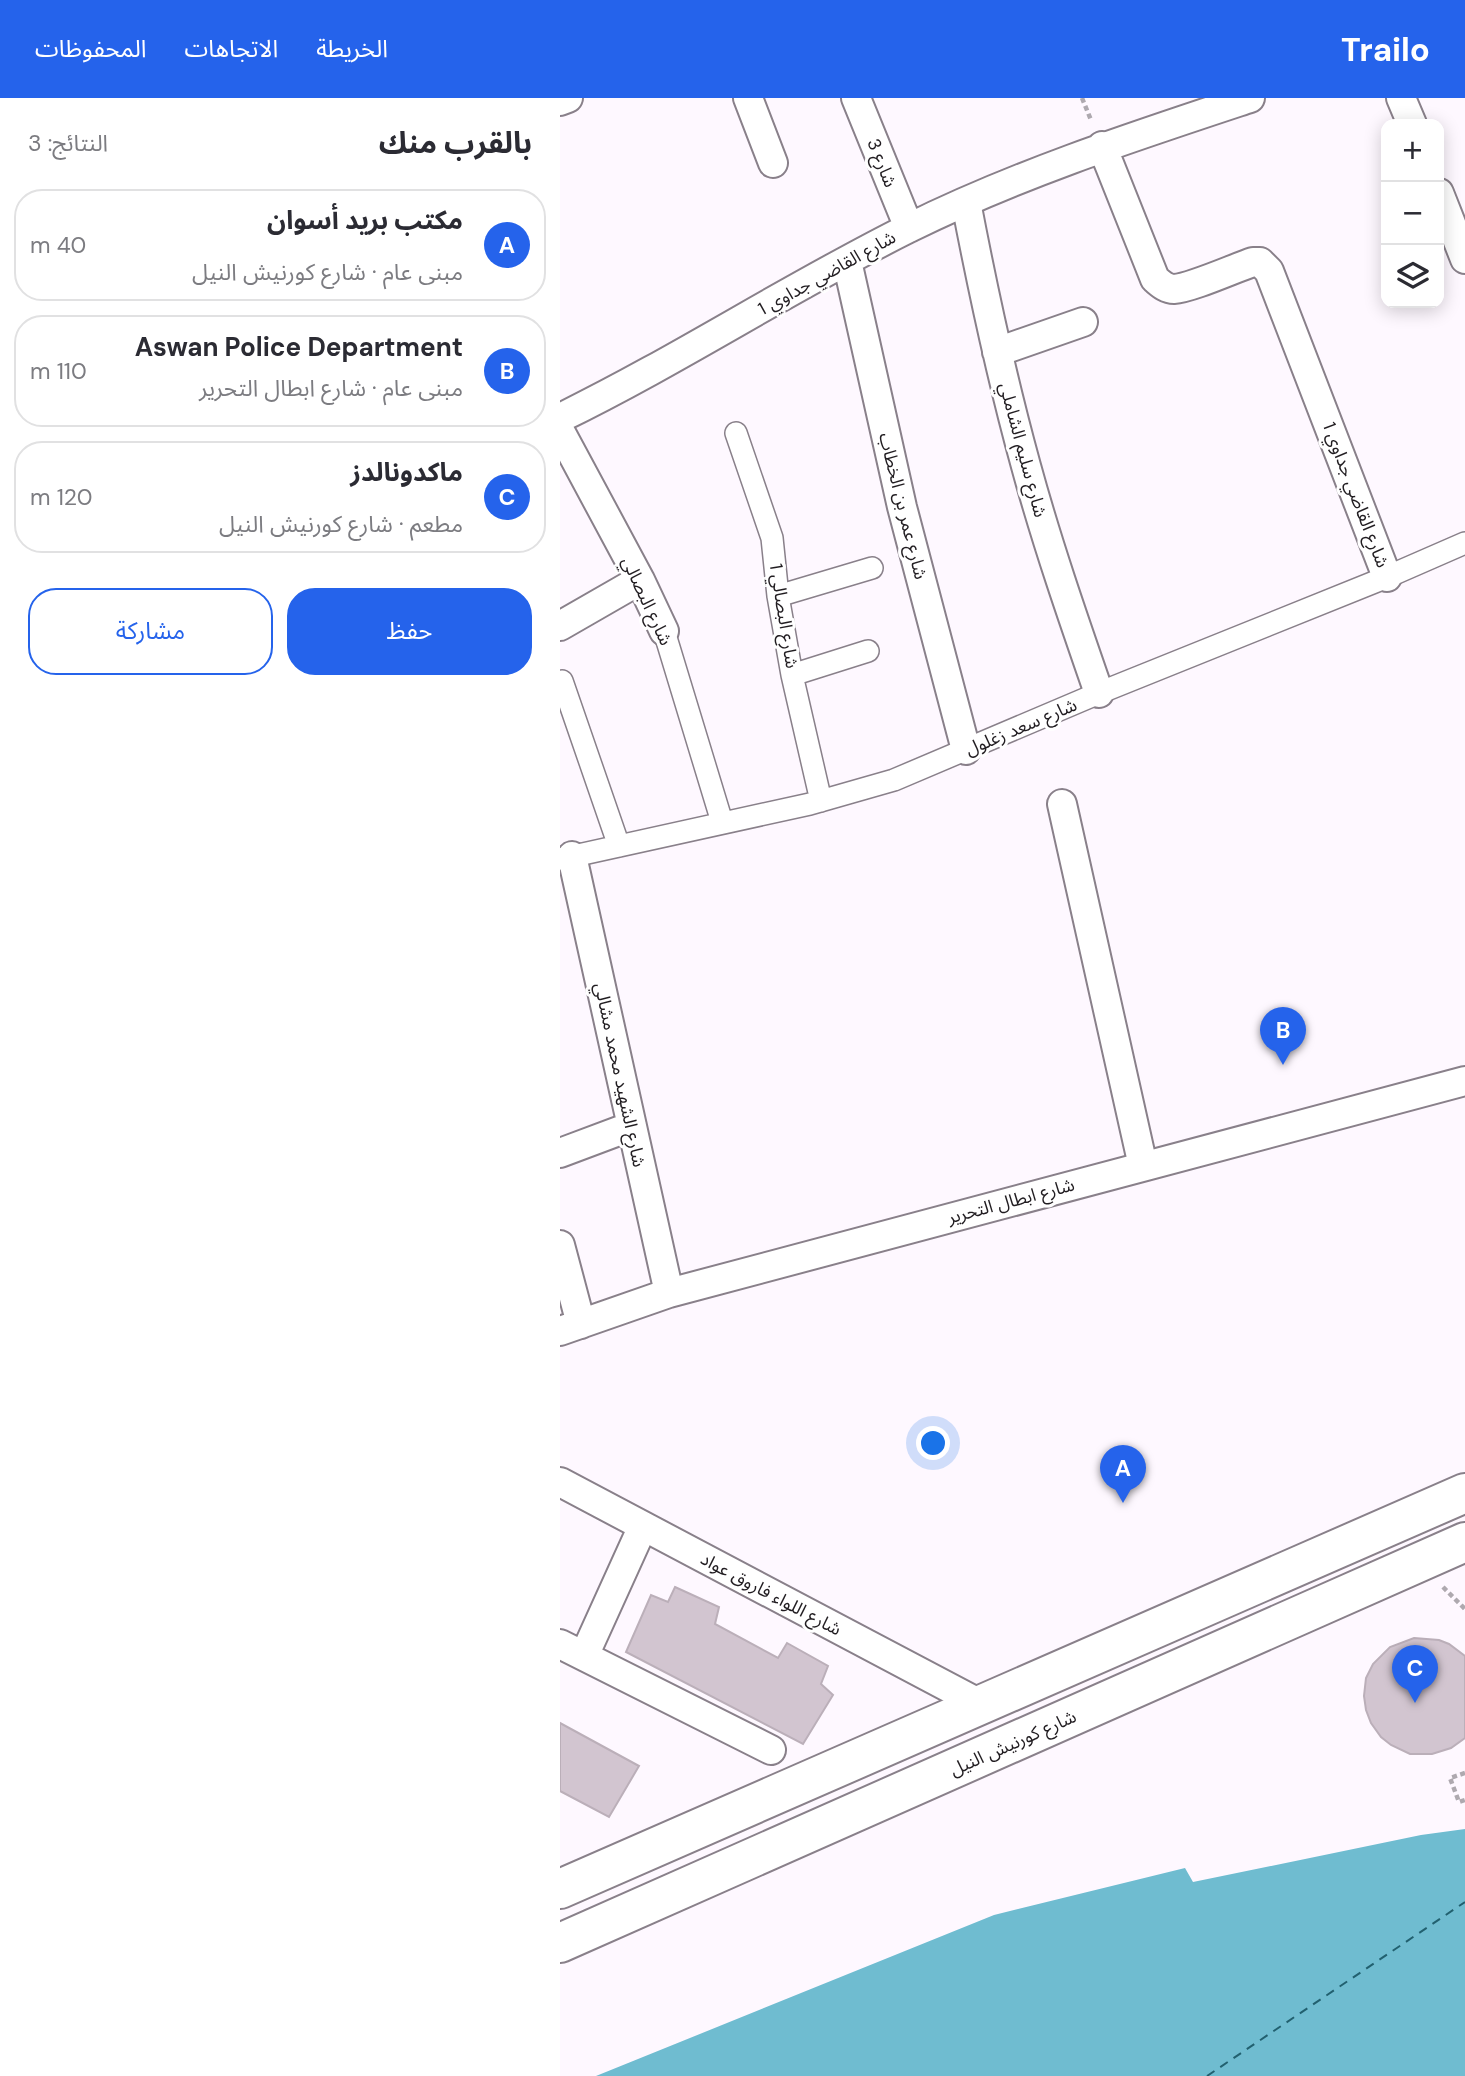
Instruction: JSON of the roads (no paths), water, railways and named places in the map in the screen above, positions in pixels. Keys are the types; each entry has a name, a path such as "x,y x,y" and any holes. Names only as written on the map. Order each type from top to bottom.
{"main road":[{"path":"560,1889 1465,1493"},
{"name":"شارع كورنيش النيل","path":"560,1943 1465,1542"}],"street":[{"path":"560,101 568,98"},
{"path":"748,98 773,163"},
{"name":"شارع 3","path":"856,98 909,228"},
{"name":"شارع القاضي جداوي 1","path":"560,418 615,391 909,228 1102,146 1251,98"},
{"path":"1401,98 1410,119"},
{"name":"شارع القاضي جداوي 1","path":"1102,146 1152,272 1161,284 1175,289 1253,262 1259,262 1269,271 1387,577"},
{"name":"شارع سليم الشاملي","path":"966,202 997,352 1041,517 1099,693"},
{"path":"1444,206 1465,259"},
{"name":"شارع عمر بن الخطاب","path":"847,261 902,507 966,750"},
{"path":"997,352 1083,322"},
{"name":"شارع البصالي","path":"560,431 640,580 664,631 722,822"},
{"name":"شارع البصالي 1","path":"736,433 772,538 778,596 792,675 821,801"},
{"name":"شارع سعد زغلول","path":"566,857 821,801 894,780 1465,543"},
{"path":"778,596 872,568"},
{"path":"560,626 640,580"},
{"path":"792,675 868,651"},
{"path":"562,681 619,846"},
{"path":"1062,804 1143,1166"},
{"name":"شارع الشهيد محمد مشالي","path":"566,857 632,1126 669,1293"},
{"name":"شارع ابطال التحرير","path":"570,1327 669,1293 1465,1081"},
{"path":"560,1153 632,1126"},
{"path":"560,1245 570,1327"},
{"name":"شارع اللواء فاروق عواد","path":"560,1482 982,1705"},
{"path":"643,1526 572,1650 771,1750"}],"water":[{"path":"1465,1829 1465,2076 596,2076 994,1915 1185,1868 1193,1882 1421,1835"}],"place":[{"name":"Aswan Police Department","path":"1283,1065"},
{"name":"مكتب بريد أسوان","path":"1123,1503"},
{"name":"ماكدونالدز","path":"1415,1703"}]}
